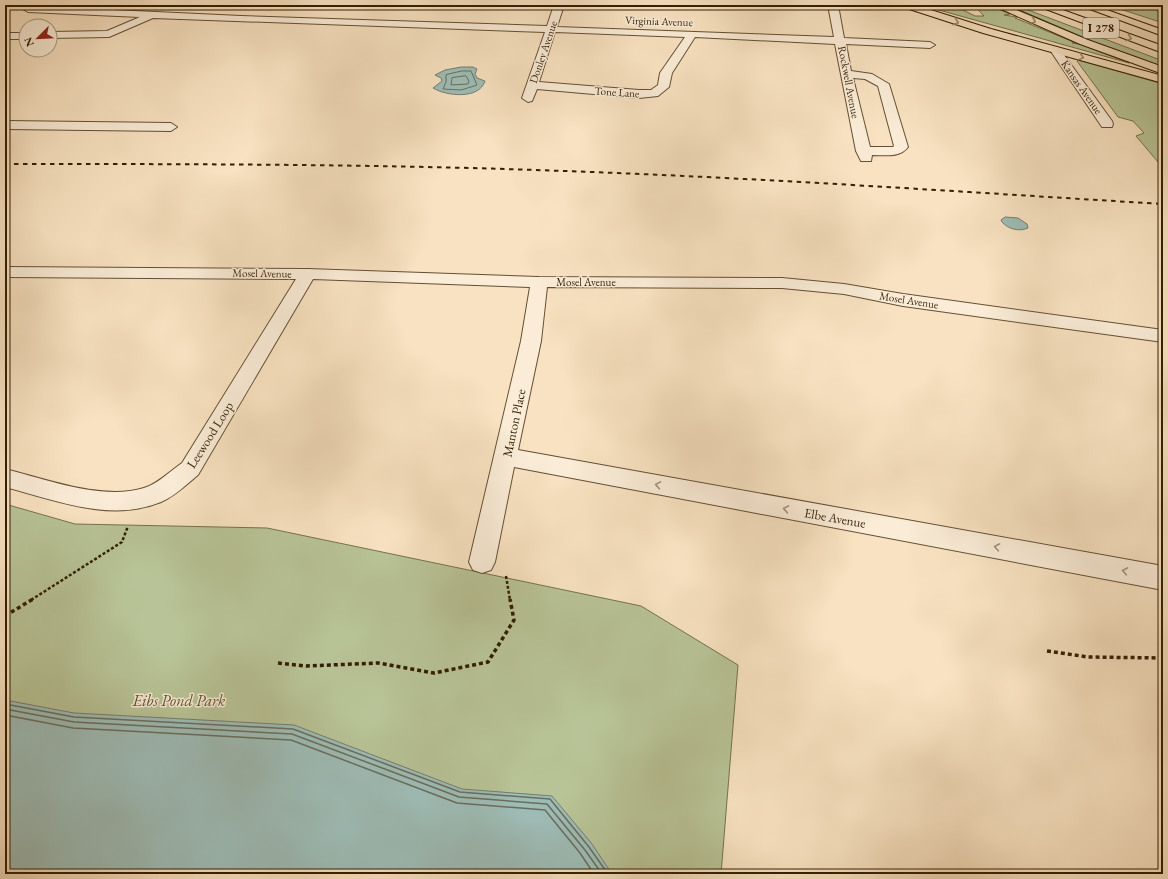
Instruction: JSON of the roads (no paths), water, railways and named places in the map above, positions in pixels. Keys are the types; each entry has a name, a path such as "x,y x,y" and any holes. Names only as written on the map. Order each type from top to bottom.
{"main road":[{"path":"906,5 964,24 1163,80"},
{"path":"997,5 1084,42 1163,72"},
{"name":"I 278","path":"1040,5 1163,50"},
{"name":"I 278","path":"1084,5 1160,31"},
{"path":"1157,5 1163,8"}],"street":[{"name":"Donley Avenue","path":"528,99 559,5"},
{"name":"Rockwell Avenue","path":"833,5 846,74 865,154 896,152 901,147 883,84 868,76 846,74"},
{"name":"Virginia Avenue","path":"28,9 241,19 692,34 930,45"},
{"path":"241,19 257,9"},
{"path":"58,35 109,34 153,15"},
{"name":"Tone Lane","path":"532,85 639,94 654,93 663,87 666,73 692,34"},
{"path":"5,36 18,36"},
{"name":"Kansas Avenue","path":"1055,50 1107,124"},
{"path":"5,125 171,127"},
{"name":"Mosel Avenue","path":"5,272 308,274 539,282 782,283 814,285 1163,336"},
{"name":"Leewood Loop","path":"5,478 99,500 124,502 147,498 171,485 190,468 308,274"},
{"name":"Manton Place","path":"484,555 507,458 531,341 539,282"},
{"name":"Elbe Avenue","path":"507,458 1163,578"}],"water":[{"path":"461,67 473,67 477,69 475,74 477,78 485,81 482,87 469,94 462,95 446,93 433,88 442,81 441,78 435,75 445,70"},
{"path":"1005,217 1018,218 1027,224 1028,228 1017,230 1010,228 1001,220"},
{"path":"5,700 74,713 294,725 462,789 552,796 592,844 612,874 5,874"}],"railway":[{"path":"5,164 215,164 564,171 789,181 1163,204"}],"park label":[{"name":"Eibs Pond Park","path":"179,700"}]}
